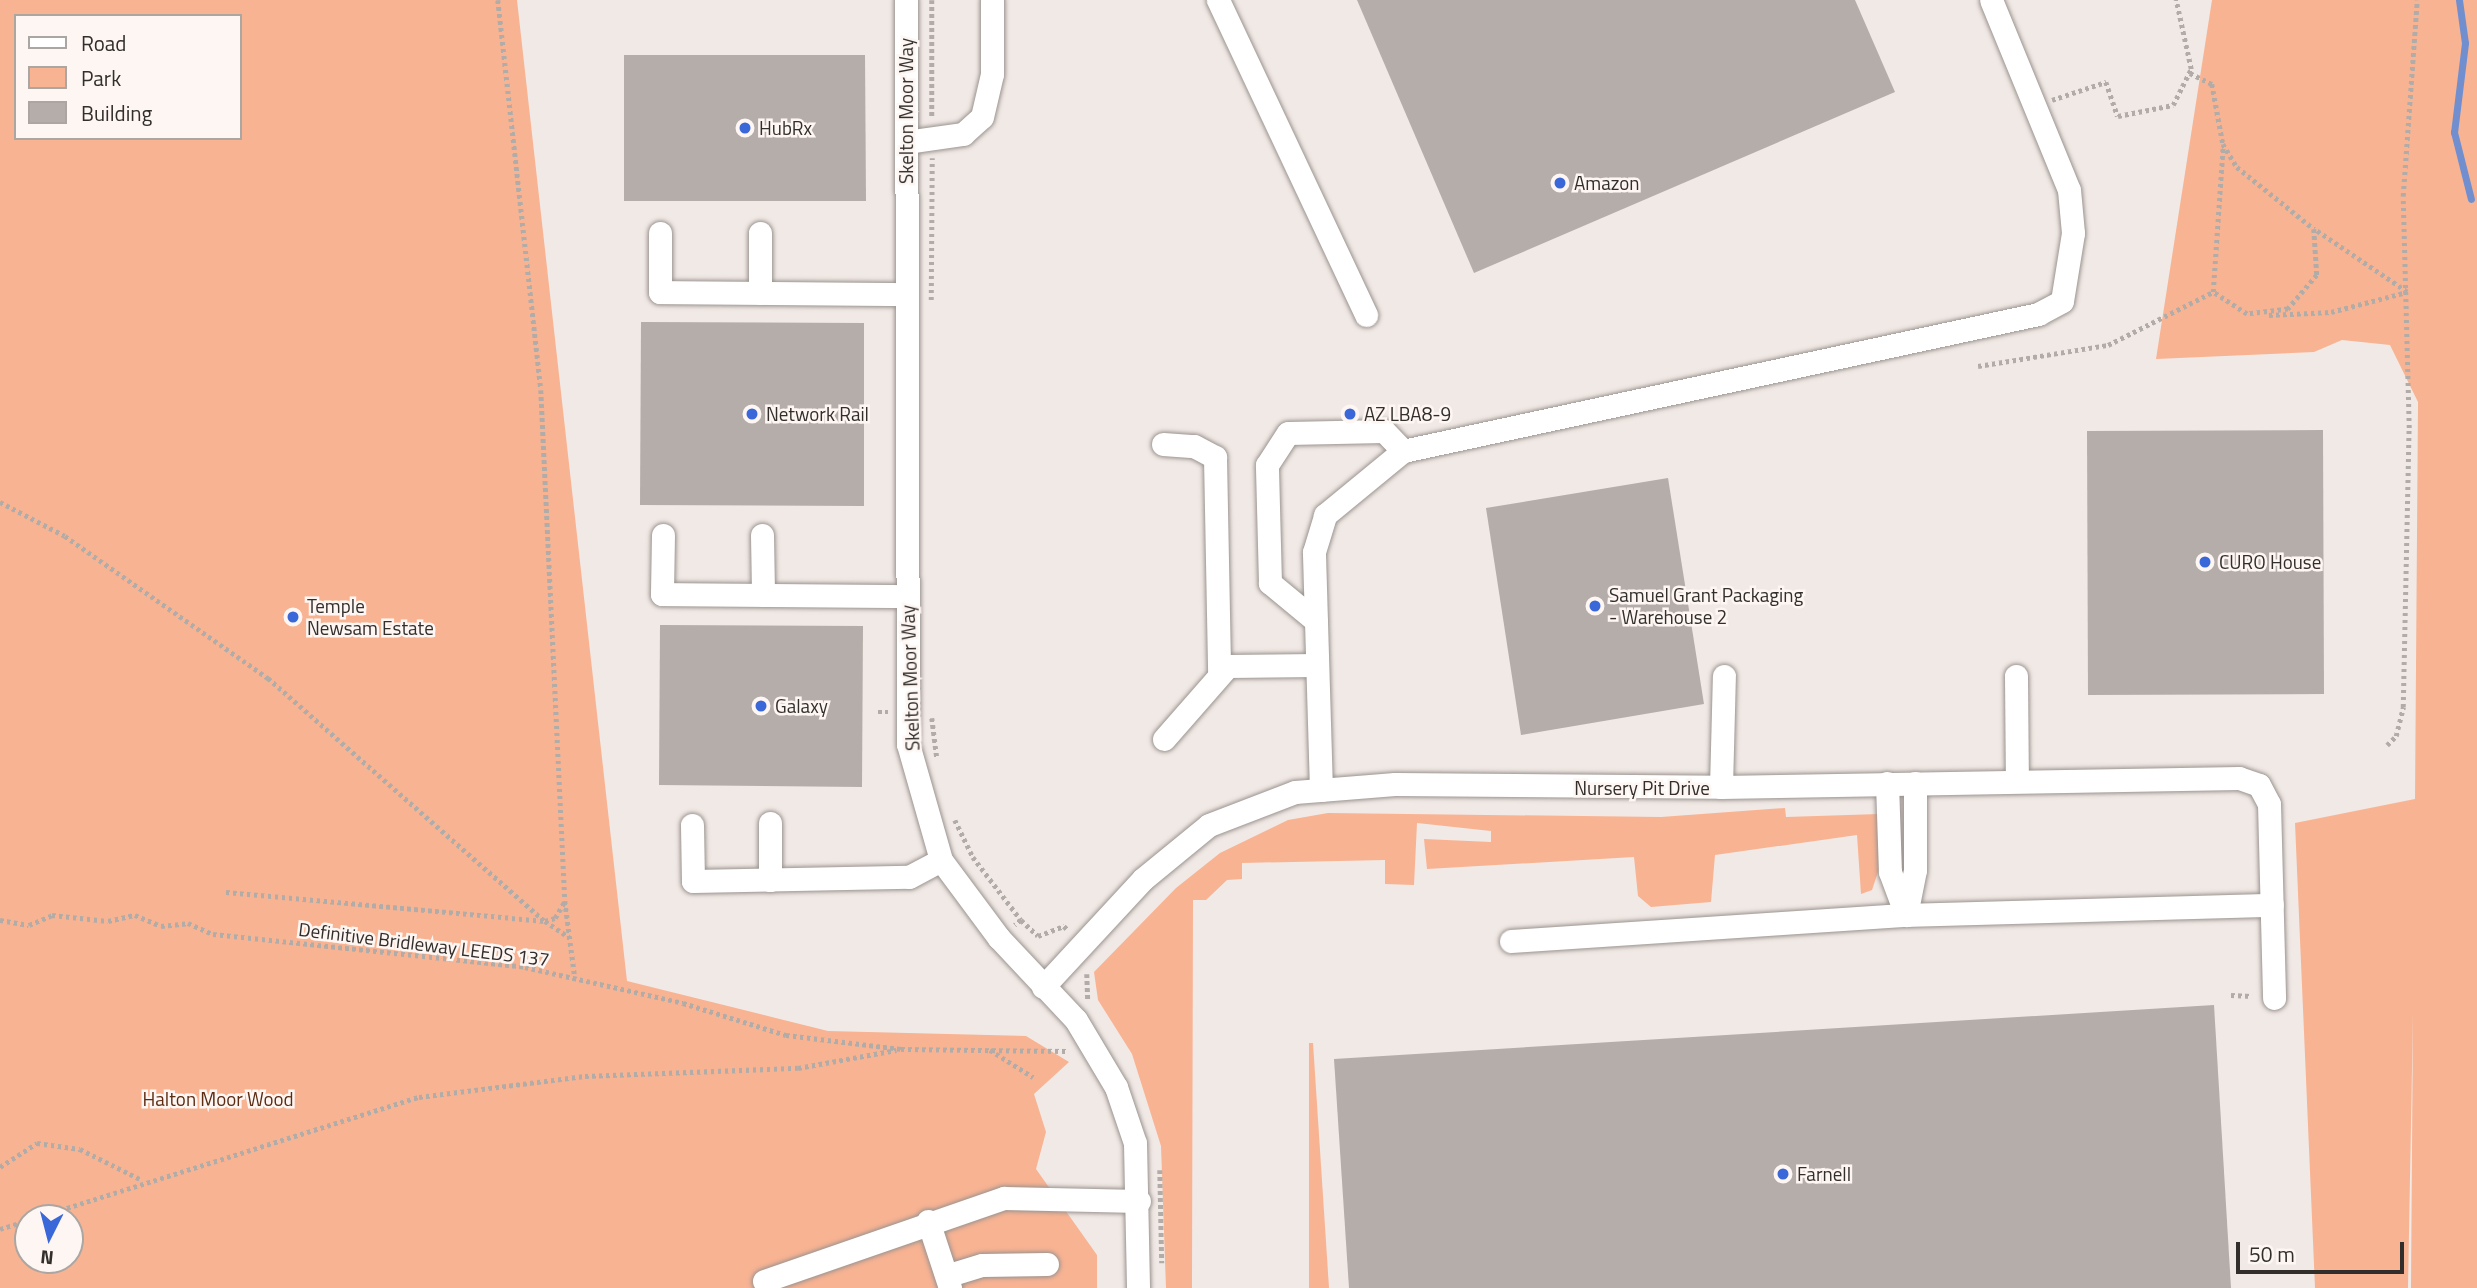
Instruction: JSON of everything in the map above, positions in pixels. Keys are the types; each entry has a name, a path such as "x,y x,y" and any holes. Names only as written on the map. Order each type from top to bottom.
{"street":[{"name":"Skelton Moor Way","path":"906,0 908,744 941,860 999,938 1097,1052 1129,1123 1139,1202 1138,1288"},
{"path":"906,142 932,142 963,134 982,117 992,74 992,0"},
{"path":"1218,0 1366,314"},
{"path":"1321,790 1314,552 1325,515 1403,451 2038,314 2062,301 2073,233 2069,190 2038,105 1991,0"},
{"path":"660,233 660,292 907,294"},
{"path":"760,233 760,293"},
{"path":"1316,621 1270,583 1267,465 1288,433 1384,431 1403,451"},
{"path":"1163,444 1194,446 1215,457 1219,671 1164,739"},
{"path":"663,535 662,594 908,596"},
{"path":"762,535 763,595"},
{"path":"1219,671 1317,665"},
{"path":"1721,787 1724,676"},
{"path":"2016,676 2017,781"},
{"name":"Nursery Pit Drive","path":"1043,986 1143,879 1209,825 1245,807 1321,790 1395,784 1721,787 2239,778 2259,785 2269,804 2274,998"},
{"path":"1887,783 1890,872 1906,915"},
{"path":"1906,915 1915,870 1915,783"},
{"path":"770,823 770,880"},
{"path":"692,825 694,881 909,877 941,860"},
{"path":"1511,941 1906,915 2272,905"},
{"path":"764,1281 811,1275 928,1221 1004,1198 1139,1202"},
{"path":"928,1221 949,1282 982,1265 1047,1264"}],"path":[{"path":"498,0 541,390 565,901 575,978"},
{"path":"931,308 932,0"},
{"path":"2038,105 2106,82 2118,116 2173,105 2190,73 2176,0"},
{"path":"2387,745 2396,736 2403,707 2407,292 2403,196 2417,0"},
{"path":"2190,73 2212,84 2218,96 2223,144 2213,292"},
{"path":"2223,144 2250,181 2314,229 2407,292"},
{"path":"2247,314 2288,309 2306,296 2317,275 2314,229"},
{"path":"2213,292 2247,314 2300,317 2407,292"},
{"path":"1978,366 2108,345 2213,292"},
{"path":"0,502 65,536 268,678 545,921 570,938"},
{"path":"931,712 938,765"},
{"path":"950,812 973,857 1021,920 999,938"},
{"path":"226,892 545,921 555,918 565,901"},
{"name":"Definitive Bridleway LEEDS 137","path":"0,920 29,925 52,915 108,921 135,915 161,926 188,923 213,934 575,978 786,1035 901,1049 1097,1052"},
{"path":"0,1228 143,1180 419,1097 585,1076 798,1068 901,1049"},
{"path":"987,1049 1033,1077"},
{"path":"0,1167 37,1143 80,1149 143,1180"}],"green space":[{"name":"Temple Newsam Estate","path":"0,0 517,0 627,981 828,1031 1026,1036 1069,1062 1034,1094 1046,1132 1036,1169 1097,1255 1097,1288 0,1288"},
{"path":"2212,0 2477,0 2477,1288 2411,1288 2413,1013 2408,1288 2315,1288 2295,823 2415,799 2418,402 2390,345 2342,340 2314,352 2156,359"},
{"path":"1785,808 1786,817 1879,814 1881,863 1872,890 1861,894 1857,835 1715,855 1711,902 1651,907 1638,896 1634,857 1427,869 1424,839 1491,842 1491,831 1417,823 1414,885 1385,884 1385,860 1242,863 1242,879 1227,880 1206,900 1193,900 1192,1288 1166,1288 1161,1146 1132,1054 1098,1000 1094,972 1176,888 1220,853 1288,820 1328,813 1661,817"},
{"path":"1309,1043 1313,1043 1329,1288 1309,1288"}],"building":[{"name":"Amazon","path":"1357,0 1855,0 1895,92 1474,273"},
{"name":"HubRx","path":"624,55 865,55 866,201 624,201"},
{"name":"Network Rail","path":"641,322 864,323 864,506 640,505"},
{"name":"CURO House","path":"2323,430 2324,694 2088,695 2087,431"},
{"name":"Samuel Grant Packaging - Warehouse 2","path":"1668,478 1704,704 1521,735 1486,508"},
{"name":"Galaxy","path":"660,625 863,626 862,787 659,785"},
{"name":"Farnell","path":"2214,1005 2231,1288 1349,1288 1334,1059"}],"waterway":[{"path":"2459,0 2465,43 2454,132 2471,199"}],"place":[{"name":"HubRx","path":"745,128"},
{"name":"Amazon","path":"1560,183"},
{"name":"Network Rail","path":"752,414"},
{"name":"AZ LBA8-9","path":"1350,414"},
{"name":"CURO House","path":"2205,562"},
{"name":"Samuel Grant Packaging - Warehouse 2","path":"1595,606"},
{"name":"Temple Newsam Estate","path":"293,617"},
{"name":"Galaxy","path":"761,706"},
{"name":"Farnell","path":"1783,1174"}],"park label":[{"name":"Halton Moor Wood","path":"218,1099"}]}
